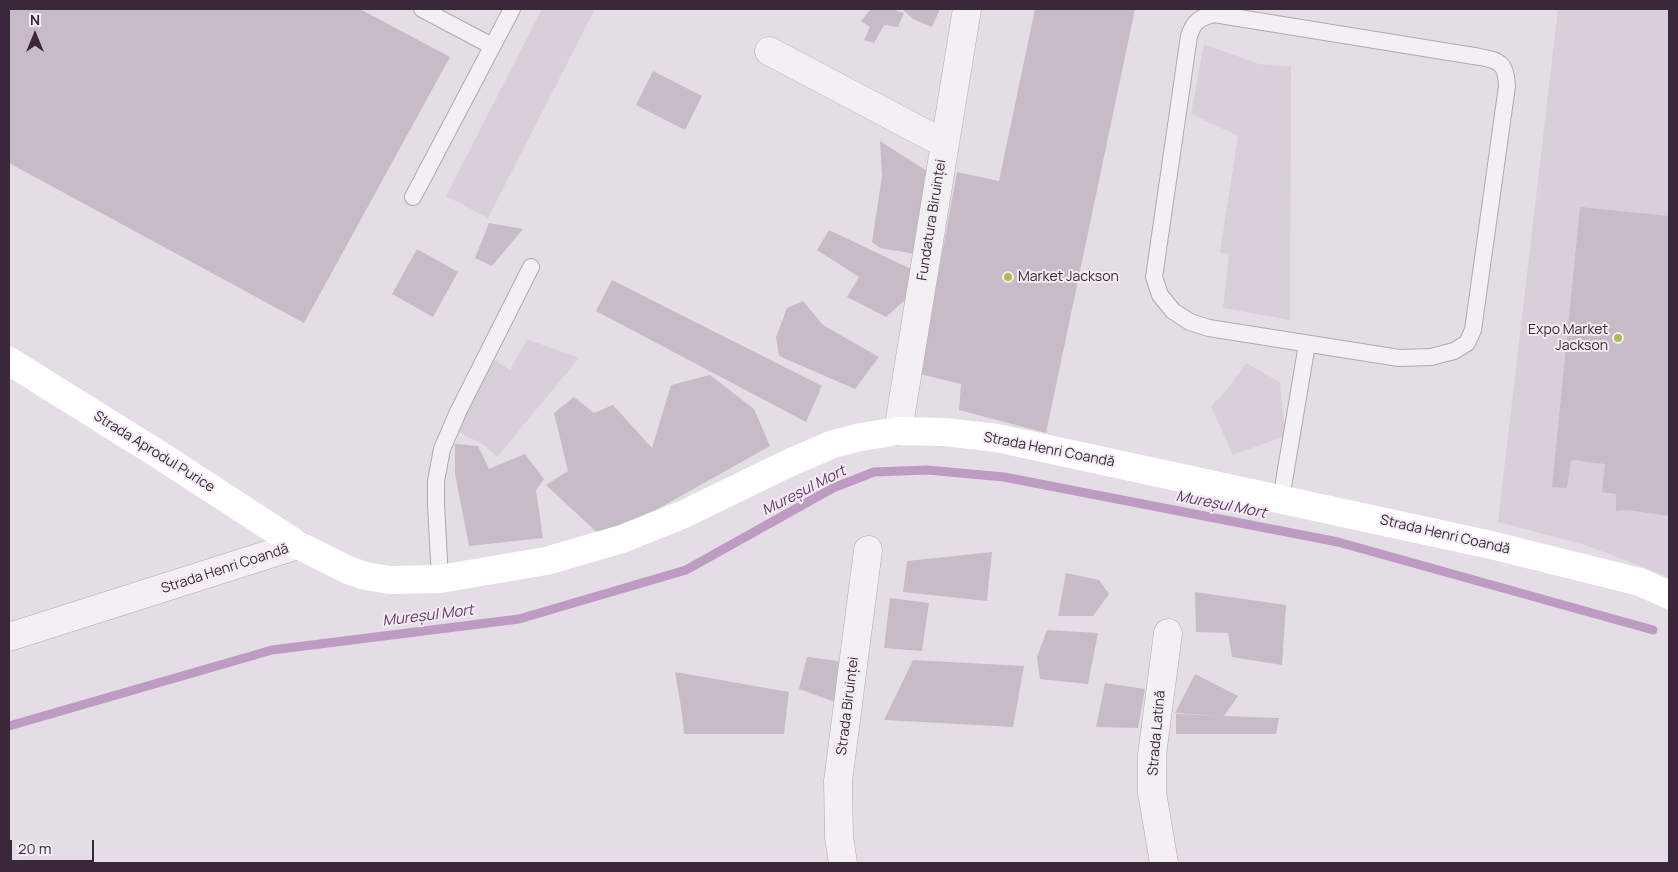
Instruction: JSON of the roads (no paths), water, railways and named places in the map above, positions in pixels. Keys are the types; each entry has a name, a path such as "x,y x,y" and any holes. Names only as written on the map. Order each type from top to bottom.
{"street":[{"name":"Fundatura Biruinței","path":"898,431 967,9"},
{"path":"769,51 945,144"},
{"name":"Strada Aprodul Purice","path":"9,362 158,454 298,546"},
{"name":"Strada Henri Coandă","path":"9,637 298,546 348,570 365,576 390,580 440,579 546,561 622,539 684,514 789,463 833,444 898,431 945,432 997,438 1491,544 1640,582 1669,595"},
{"name":"Strada Biruinței","path":"843,863 839,837 838,781 868,550"},
{"name":"Strada Latină","path":"1164,863 1152,792 1152,755 1168,633"}],"lane":[{"path":"422,9 492,46"},
{"path":"413,198 512,9"},
{"path":"1214,14 1480,56 1500,63 1505,70 1507,86 1505,106 1473,330 1467,343 1454,351 1431,357 1399,358 1307,344 1209,328 1190,322 1173,311 1160,295 1154,277 1188,46 1193,26 1201,17 1214,14"},
{"path":"440,579 436,481 442,449 458,412 531,267"},
{"path":"1281,499 1307,344"}],"waterway":[{"name":"Mureșul Mort","path":"9,726 272,650 519,619 686,570 833,488 874,472 927,470 1004,477 1338,542 1653,630"}],"place":[{"name":"Market Jackson","path":"1008,277"},
{"name":"Expo Market Jackson","path":"1618,338"}]}
